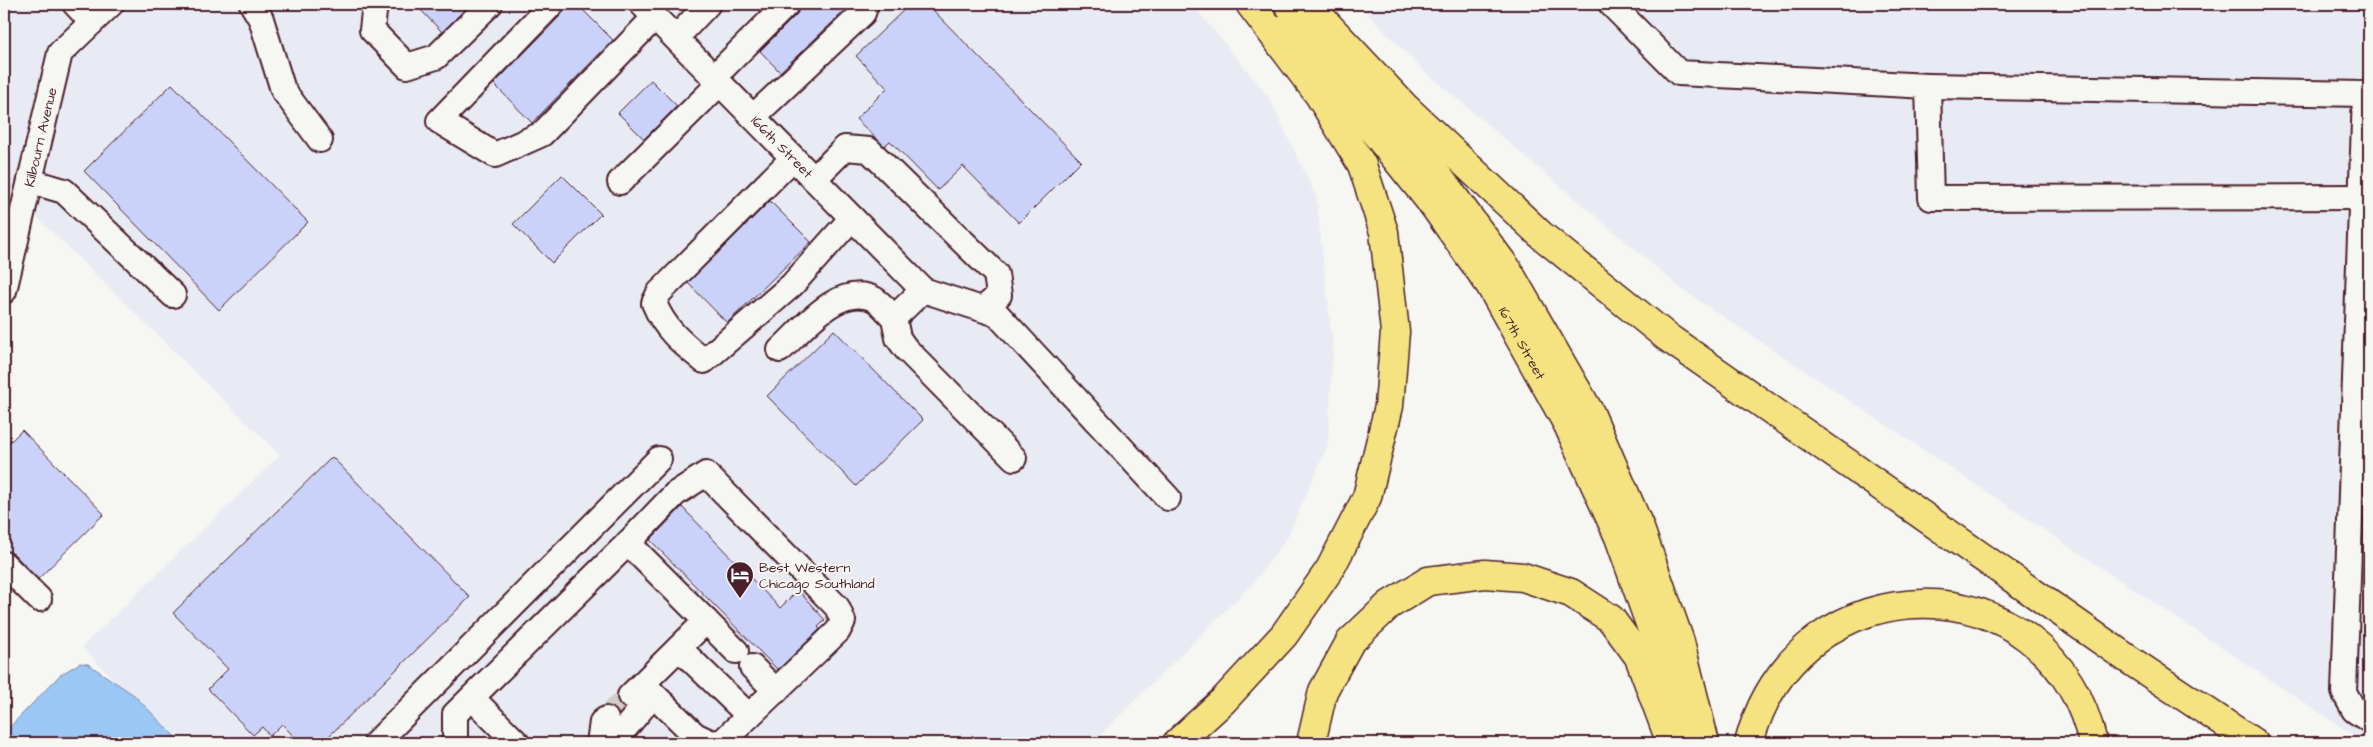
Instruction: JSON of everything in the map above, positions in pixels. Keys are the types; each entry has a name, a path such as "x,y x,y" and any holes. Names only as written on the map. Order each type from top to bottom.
{"main road":[{"path":"1178,743 1223,701 1284,635 1330,569 1367,497 1389,406 1396,332 1394,314 1384,232 1362,165 1320,95 1250,4"},
{"name":"167th Street","path":"1256,4 1368,124 1434,206 1490,285 1568,425 1619,537 1660,652 1684,743"},
{"name":"167th Street","path":"1288,4 1386,111 1448,189 1506,269 1590,413 1639,526 1680,642 1705,743"},
{"path":"1301,4 1326,23 1406,108 1541,235 1667,337 2128,659 2254,743"},
{"path":"1311,743 1323,691 1350,642 1389,605 1428,581 1485,574 1523,577 1571,593 1610,619 1639,658 1671,743"},
{"path":"1749,743 1753,728 1767,695 1791,662 1810,644 1849,619 1868,612 1895,605 1923,603 1948,605 1987,616 2012,629 2034,645 2049,659 2071,686 2088,724 2093,743"}],"street":[{"path":"75,4 92,22"},
{"name":"Kilbourn Avenue","path":"4,290 60,53 111,4"},
{"path":"252,4 261,19 283,90 320,140"},
{"path":"375,4 372,30 407,66 436,57 490,4"},
{"path":"552,4 439,121 495,155 542,134 649,10"},
{"path":"676,38 708,4"},
{"path":"620,182 787,4"},
{"path":"753,117 863,13 866,4"},
{"path":"1610,4 1679,73 1928,86 2367,94 2365,197 2344,692 2354,710 2369,720"},
{"name":"166th Street","path":"649,10 923,290"},
{"path":"1928,86 1931,198 2365,197"},
{"path":"814,179 846,148 869,150 996,274 999,295 983,309"},
{"path":"794,158 659,293 654,303 661,321 683,344 704,362 792,285 852,218"},
{"path":"30,181 64,191 172,295"},
{"path":"894,318 923,290 997,314 1168,498"},
{"path":"780,350 826,306 856,294 874,300 894,318 898,338 906,349 1014,458"},
{"path":"376,743 659,459"},
{"path":"455,743 455,714 675,494 706,474 837,607 843,621 838,631 723,741 712,743 696,735 637,690"},
{"path":"628,543 776,691"},
{"path":"4,564 39,600"},
{"path":"637,690 706,621"},
{"path":"679,648 749,716"},
{"path":"608,743 616,739 643,707 643,700 637,690"},
{"path":"472,698 517,743"},
{"path":"599,743 602,722 606,719"}],"shaded area":[{"path":"4,4 1192,4 1268,96 1316,196 1333,346 1328,445 1287,538 1254,582 1092,743 175,743 82,647 280,455 4,185"},
{"path":"1357,4 2369,4 2369,743 2365,743 1683,290 1423,70"}],"water":[{"path":"80,663 88,664 134,695 181,743 4,743 4,733 60,675"}],"building":[{"path":"415,4 471,4 442,32"},
{"path":"565,4 577,4 613,40 532,123 494,84 562,14"},
{"path":"800,4 852,4 780,72 760,51 797,14"},
{"path":"910,4 927,4 1081,161 1019,223 963,166 938,190 890,141 884,146 856,119 887,88 856,56"},
{"path":"651,80 677,106 644,139 618,113"},
{"path":"172,84 308,222 219,310 84,171"},
{"path":"562,175 601,214 552,263 513,224"},
{"path":"770,201 811,242 727,323 688,283"},
{"path":"834,330 923,420 856,486 767,396"},
{"path":"22,430 104,514 38,579 14,554 4,551 4,448"},
{"path":"332,457 470,597 322,743 300,743 282,724 270,736 262,727 253,735 208,689 228,669 173,613"},
{"name":"Best Western Chicago Southland","path":"682,507 780,608 798,590 825,620 818,627 820,629 778,670 650,540"}],"tunnel":[{"path":"606,719 630,696"}],"place":[{"name":"Best Western Chicago Southland","path":"740,599"}]}
